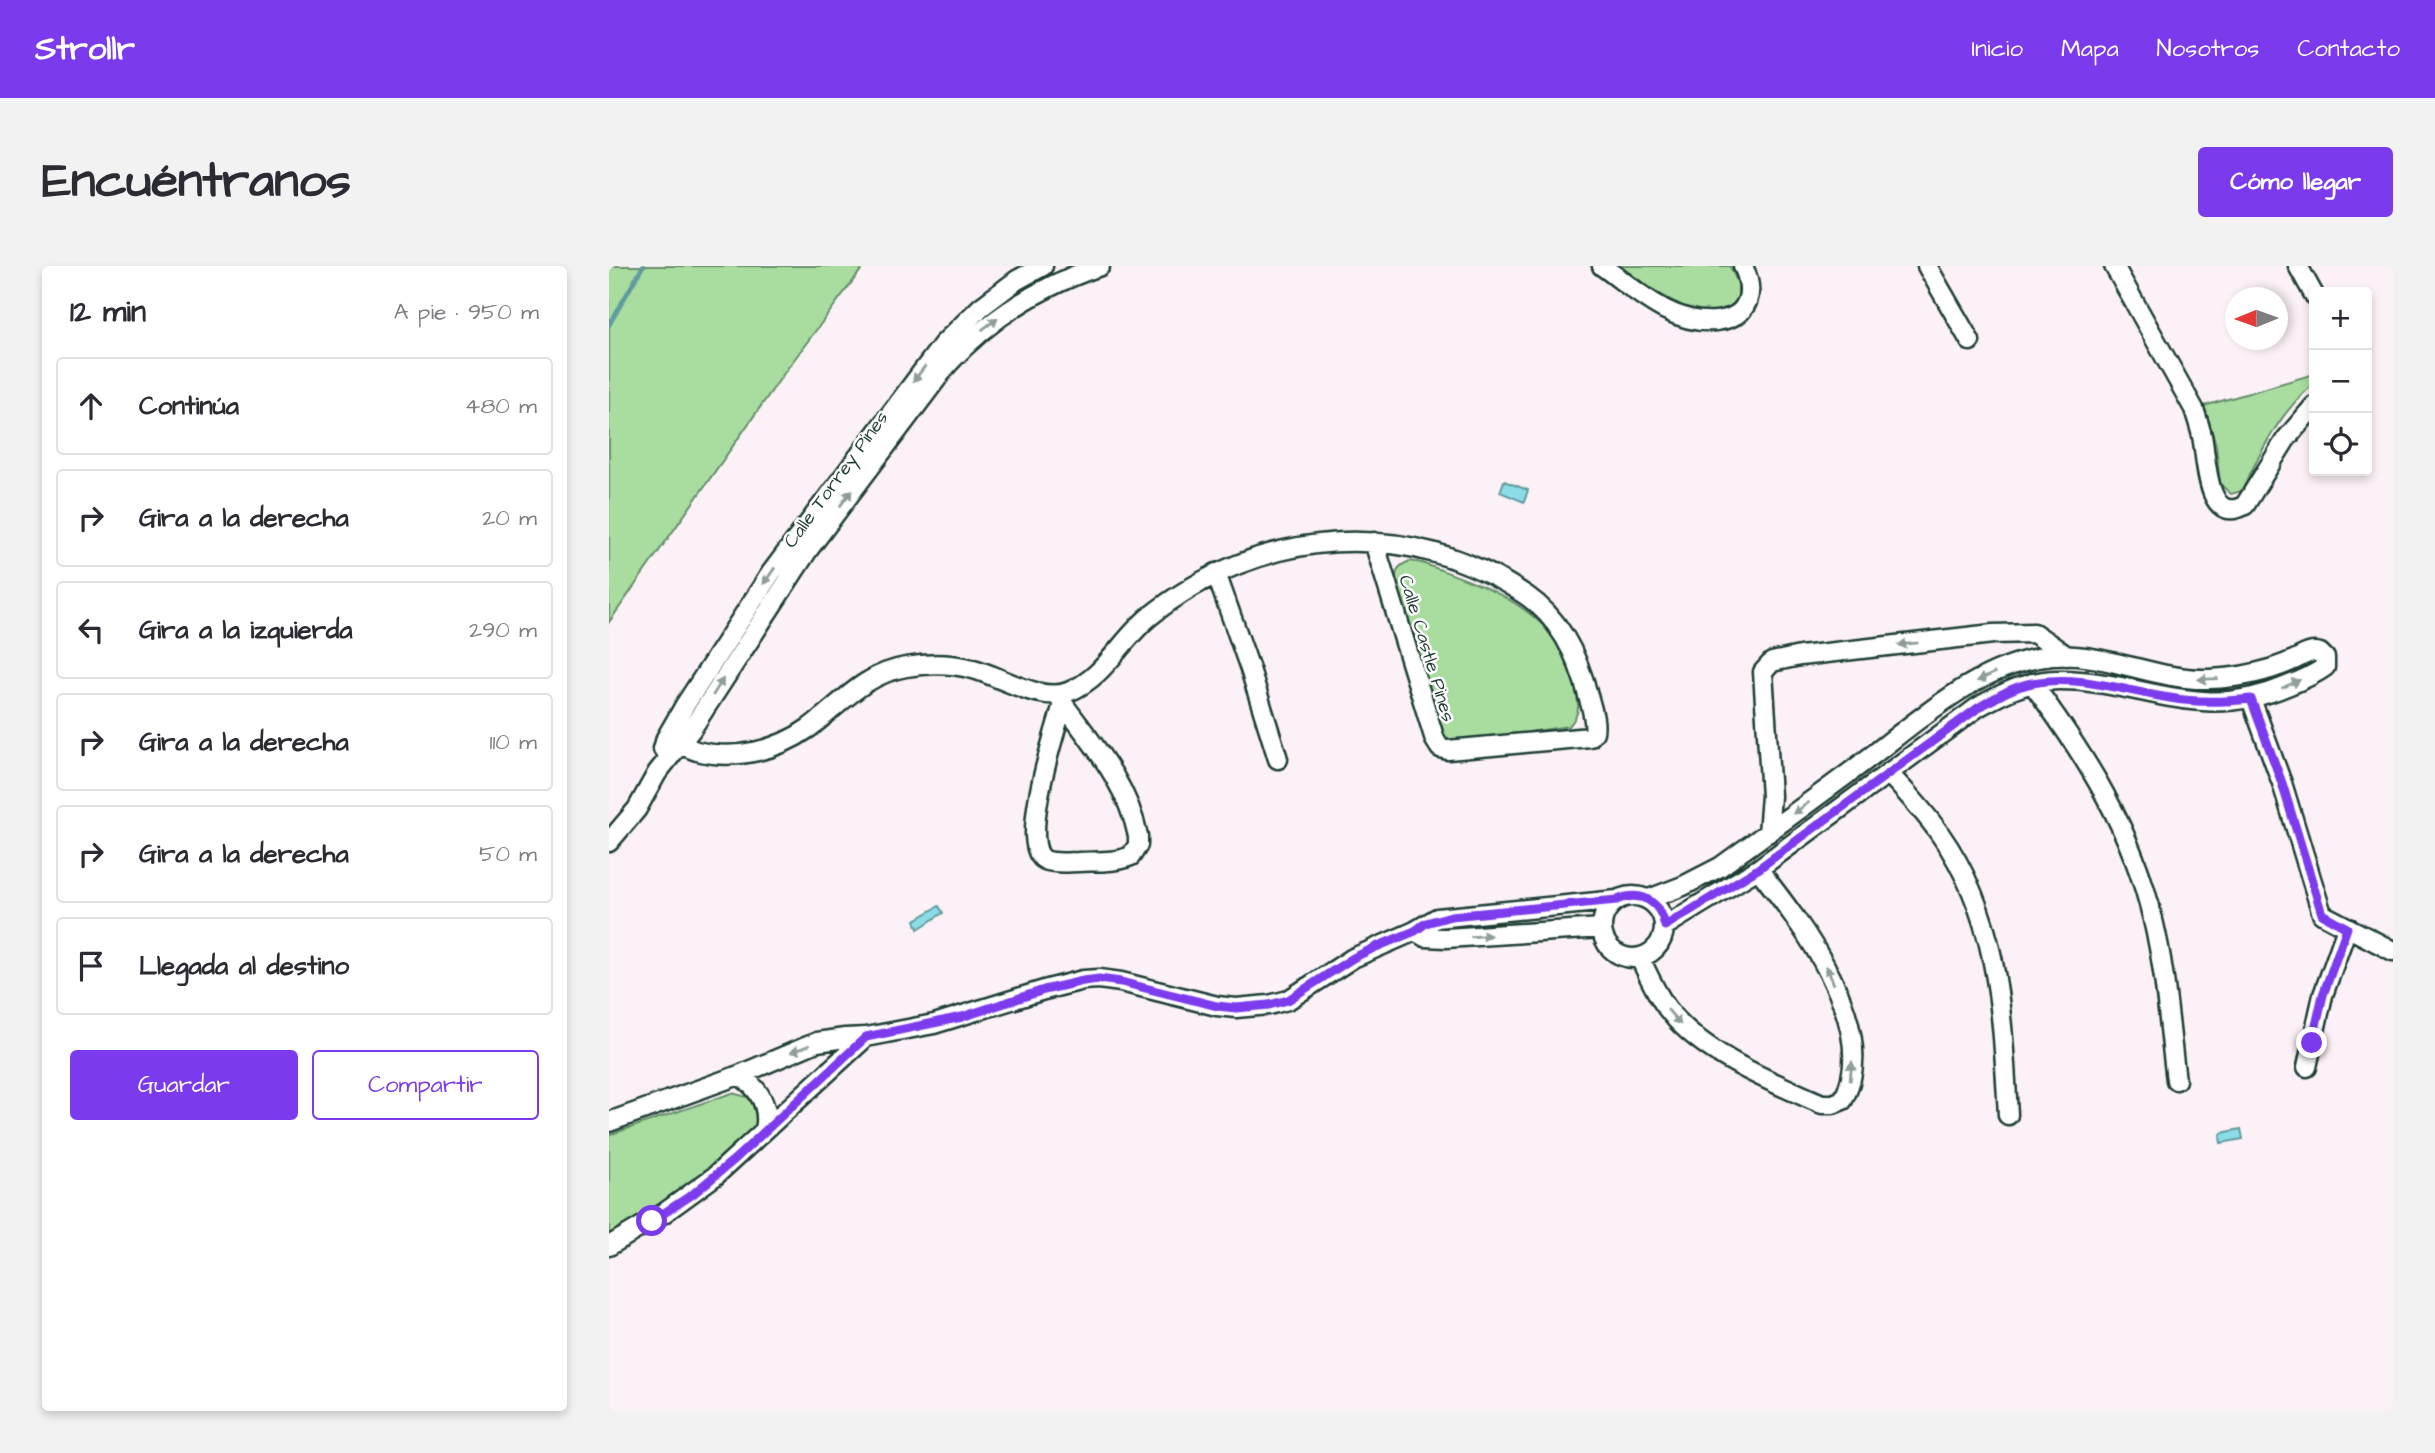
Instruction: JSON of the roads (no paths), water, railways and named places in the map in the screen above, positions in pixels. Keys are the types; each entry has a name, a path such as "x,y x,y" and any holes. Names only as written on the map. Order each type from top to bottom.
{"street":[{"name":"Calle Torrey Pines","path":"609,842 637,808 720,649 771,573 943,344 981,307 1017,280 1043,266"},
{"name":"Calle Torrey Pines","path":"674,741 808,550 947,365 965,345 1042,289 1100,266"},
{"path":"1602,266 1664,309 1696,320 1712,321 1739,314 1746,304 1749,282 1743,266"},
{"path":"1927,266 1970,341"},
{"path":"2114,266 2194,409 2217,503 2227,510 2245,505 2286,439 2309,412"},
{"path":"2298,266 2310,287"},
{"name":"Calle Castle Pines","path":"1060,700 1091,678 1147,619 1180,594 1216,573 1269,552 1321,543 1374,542 1423,550 1464,562 1535,601 1559,628 1578,662 1594,718 1594,732 1590,737 1448,750 1440,748 1435,740 1374,542"},
{"path":"1216,573 1251,669 1278,759"},
{"path":"1768,832 1771,796 1763,672 1772,662 1800,656 1993,634 2034,633 2067,656"},
{"path":"1649,899 1703,877 1958,692 2006,668 2036,659 2085,657 2171,677 2209,680 2274,669 2310,653 2320,653 2325,658 2325,667 2321,670 2251,699 2202,702 2057,680 2015,688 1978,708 1758,869 1665,926"},
{"path":"674,741 697,750 729,754 757,751 775,746 808,729 874,676 905,667 939,663 975,670 1060,700 1103,758 1120,788 1138,836 1138,845 1131,856 1118,860 1057,862 1046,860 1039,854 1036,845 1036,817 1060,700"},
{"path":"2032,683 2089,764 2129,843 2143,882 2161,956 2176,1080"},
{"path":"2251,699 2282,783 2322,914 2393,951"},
{"path":"1888,773 1923,810 1942,836 1961,869 1990,941 1998,981 2008,1115"},
{"path":"1640,958 1661,1001 1674,1018 1709,1048 1822,1104 1843,1100 1852,1076 1853,1060 1851,1040 1840,1001 1820,953 1803,926 1758,869"},
{"path":"609,1122 739,1075 817,1042 866,1037 943,1022 1044,990 1091,980 1121,982 1217,1006 1236,1008 1269,1005 1288,1000 1353,958 1415,931 1437,918 1638,896 1649,899 1663,916 1663,937 1658,947 1650,954 1640,958 1618,955 1604,939 1602,928 1609,907 1617,900"},
{"path":"1415,931 1425,937 1446,938 1602,928"},
{"path":"2307,1067 2323,995 2347,928"},
{"path":"609,1246 693,1194 735,1159 866,1037"},
{"path":"739,1075 752,1085 762,1098 767,1112 765,1130"}],"water":[{"path":"1504,481 1528,490 1524,502 1500,492"},
{"path":"939,906 943,913 918,929 915,920"},
{"path":"2241,1129 2243,1139 2221,1143 2222,1133"}],"waterway":[{"path":"609,325 643,266"}]}
